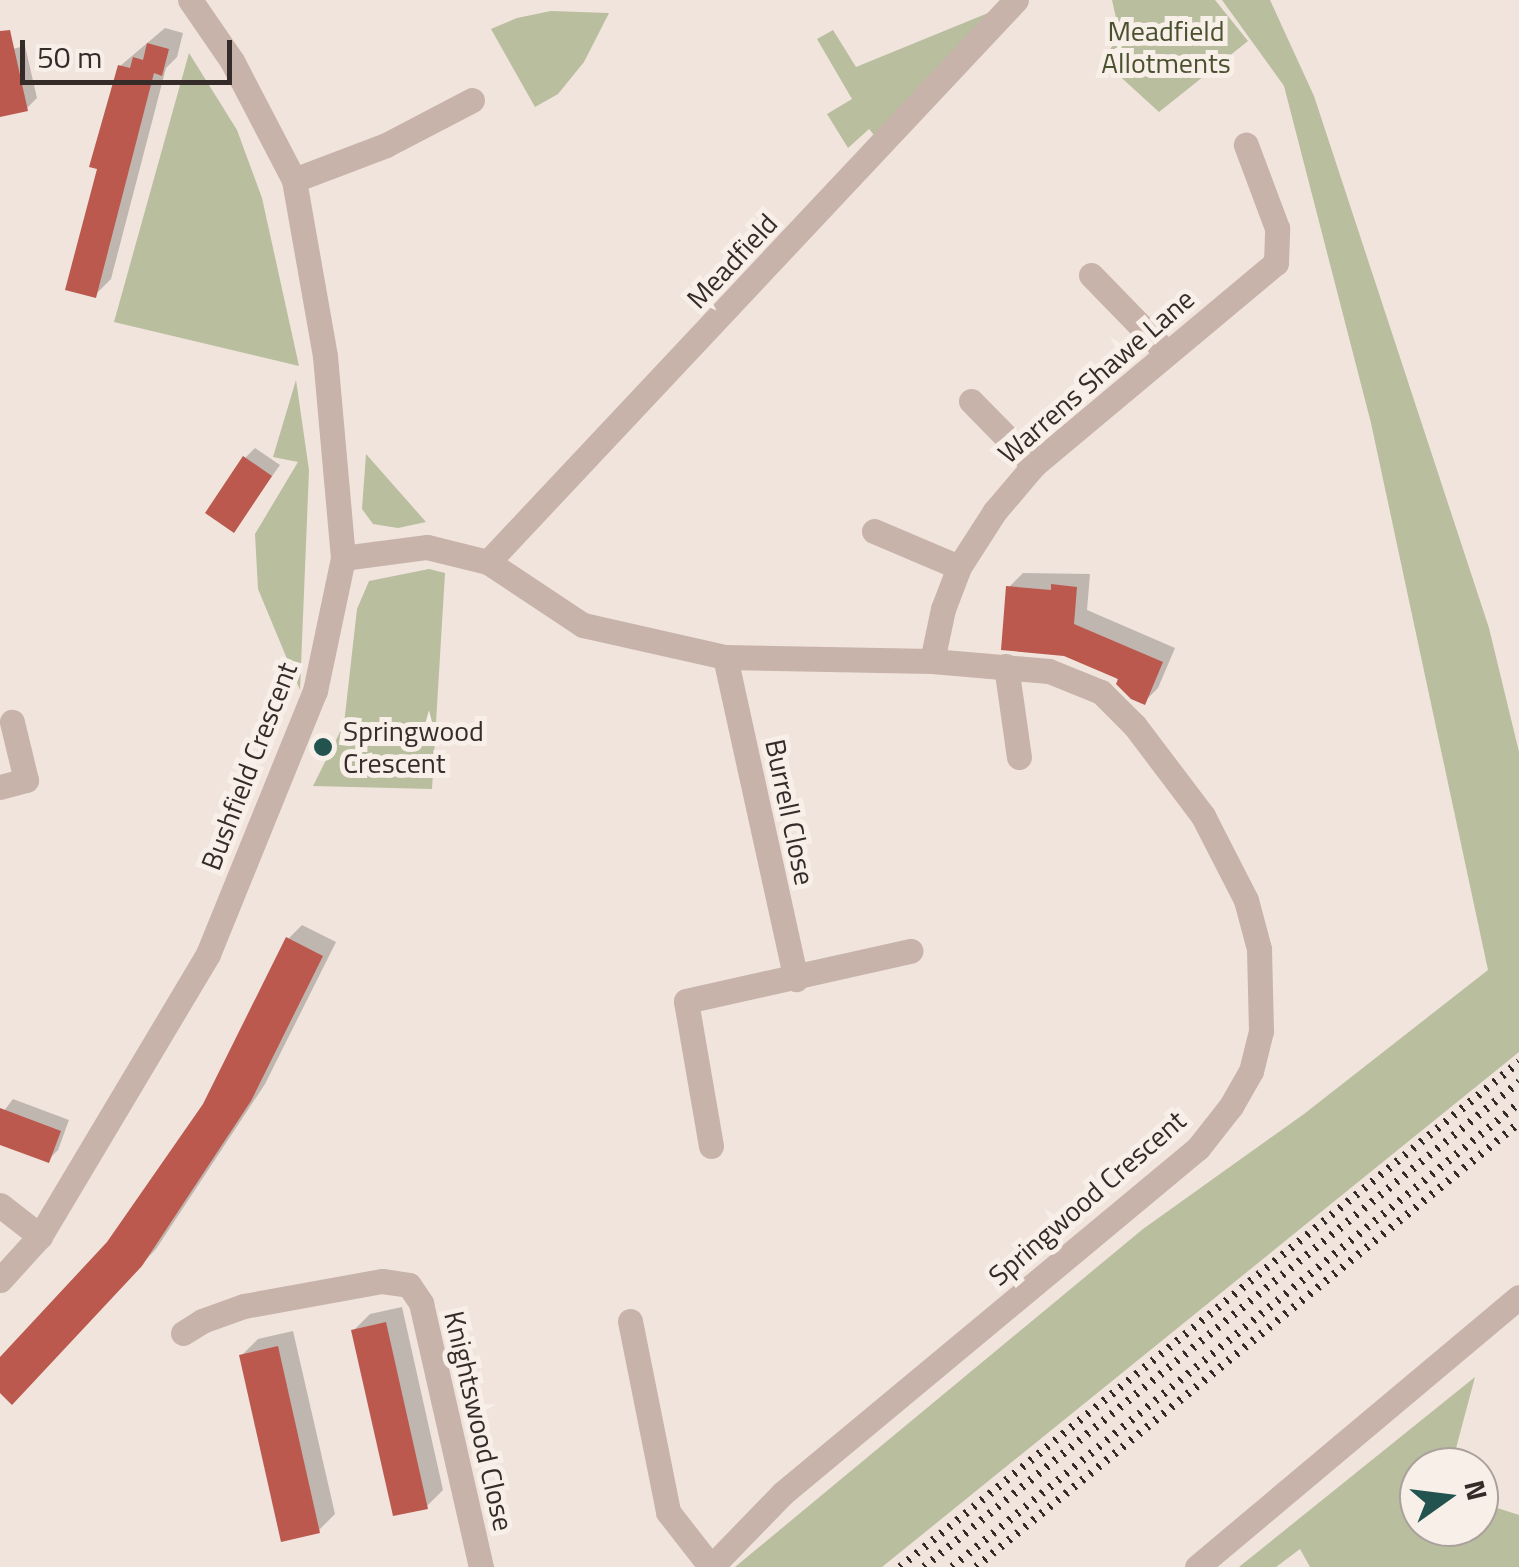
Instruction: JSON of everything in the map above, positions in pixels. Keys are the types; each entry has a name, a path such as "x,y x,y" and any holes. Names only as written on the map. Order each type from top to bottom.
{"street":[{"name":"Bushfield Crescent","path":"0,1280 40,1236 208,954 315,691 343,558 324,356 294,180 232,61 190,0"},
{"name":"Meadfield","path":"488,562 999,23 1016,0"},
{"path":"294,180 386,145 472,100"},
{"name":"Warrens Shawe Lane","path":"932,660 943,609 959,566 1034,464 1165,351 1276,263 1277,228 1246,144"},
{"path":"1091,275 1165,351"},
{"path":"972,401 1034,464"},
{"path":"874,531 959,566"},
{"name":"Springwood Crescent","path":"343,558 426,547 488,562 583,625 725,657 932,660 1048,671 1101,692 1136,726 1202,816 1246,900 1258,950 1260,1031 1250,1071 1231,1106 1198,1148 783,1493 711,1567"},
{"name":"Burrell Close","path":"725,657 796,979"},
{"path":"1006,666 1019,757"},
{"path":"0,787 26,780 12,722"},
{"path":"711,1146 686,1001 910,951"},
{"path":"0,1205 40,1236"},
{"name":"Knightswood Close","path":"183,1333 202,1320 244,1306 382,1281 409,1285 422,1304 482,1567"},
{"path":"1197,1567 1519,1297"},
{"path":"630,1321 668,1512 711,1567"}],"green space":[{"name":"Meadfield Allotments","path":"1112,0 1215,0 1248,41 1159,112 1102,60 1120,36"},
{"path":"1222,0 1270,0 1314,96 1489,628 1519,752 1519,1052 882,1567 735,1567 1143,1229 1304,1114 1488,970 1371,423 1284,86"},
{"path":"551,11 609,13 584,62 558,94 535,107 491,29 517,18"},
{"path":"993,11 874,135 869,129 848,148 827,114 852,99 817,39 833,30 856,67"},
{"path":"189,53 237,130 262,198 299,366 114,322"},
{"path":"296,380 309,470 300,690 258,589 255,534 298,462 273,457"},
{"path":"366,454 426,522 398,528 373,524 362,509"},
{"path":"429,569 445,573 432,789 313,786 344,724 357,609 369,581"},
{"path":"1475,1377 1456,1447 1399,1447 1399,1547 1499,1547 1499,1508 1519,1515 1519,1567 1310,1567 1300,1549 1276,1567 1239,1567"}],"building":[{"path":"10,30 28,111 0,117 0,31"},
{"path":"147,43 169,49 162,76 154,73 96,298 65,290 97,169 89,167 118,65 130,68 133,57 143,60"},
{"path":"243,456 272,476 234,533 205,513"},
{"path":"1051,584 1077,587 1074,624 1163,662 1145,705 1131,699 1116,684 1118,679 1064,656 1001,650 1006,586 1051,590"},
{"path":"286,937 323,956 251,1101 142,1266 12,1405 0,1393 0,1357 107,1242 203,1104"},
{"path":"0,1108 61,1131 49,1163 0,1145"},
{"path":"386,1322 428,1509 393,1516 351,1330"},
{"path":"278,1346 320,1533 281,1542 239,1355"}],"railway":[{"path":"900,1567 1519,1062"},
{"path":"924,1567 1519,1082"},
{"path":"952,1567 1519,1103"},
{"path":"976,1567 1519,1123"}],"place":[{"name":"Springwood Crescent","path":"323,747"}]}
